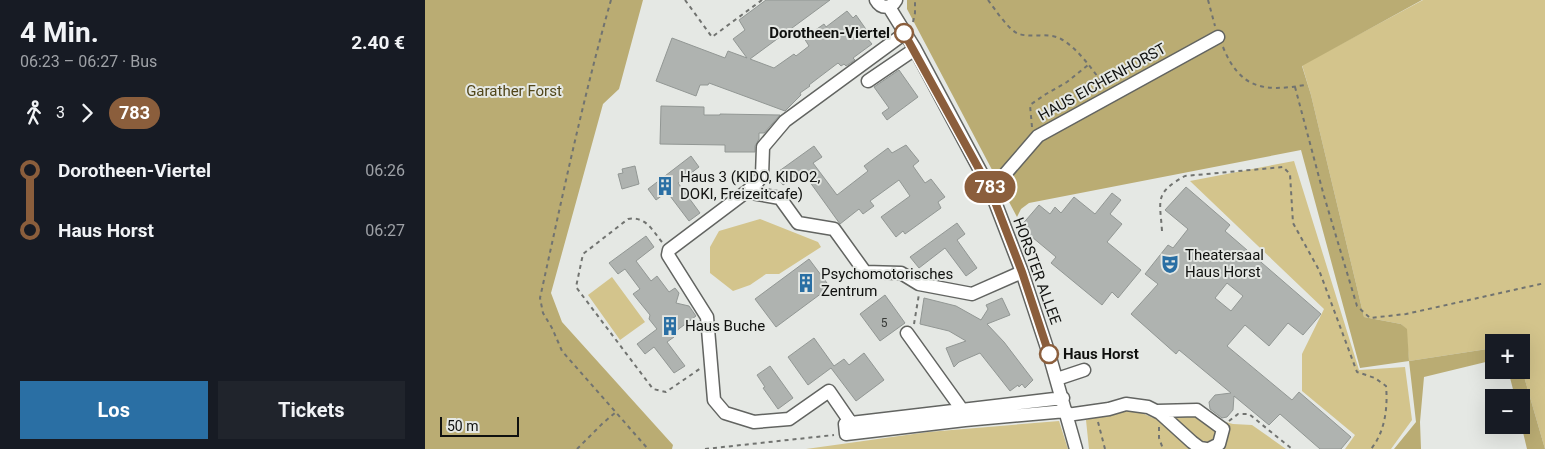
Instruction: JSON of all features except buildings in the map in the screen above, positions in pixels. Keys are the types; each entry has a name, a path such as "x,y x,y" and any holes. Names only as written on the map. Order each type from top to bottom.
{"street":[{"name":"HORSTER ALLEE","path":"875,0 882,6 893,3 905,33 990,189 1022,272 1063,398 1077,449"},
{"path":"905,33 785,121 763,147 763,176 756,184 669,250 668,255 707,317 714,400 725,414 754,422 789,419 829,391 849,428 964,415 1063,398"},
{"name":"HAUS EICHENHORST","path":"990,189 1038,136 1218,37"},
{"path":"867,81 915,49"},
{"path":"746,192 780,198 798,223 834,229 865,272 901,273 920,284 972,294 1022,272"},
{"path":"909,336 964,415"},
{"path":"1057,379 1083,370"},
{"path":"964,415 1067,413 1126,404 1148,407 1158,412 1199,448 1208,449 1219,444 1223,429 1197,410 1158,412"}],"path":[{"path":"611,0 578,128 540,298 543,313 562,351 648,449"},
{"path":"685,0 712,37 761,0"},
{"path":"905,33 911,28 915,14 915,0"},
{"path":"988,0 1017,34 1059,38 1075,50 1113,96"},
{"path":"1208,0 1218,37 1229,62 1239,77 1260,87 1305,85"},
{"path":"1038,136 1031,125 1030,106 1088,66"},
{"path":"1295,86 1324,196 1357,306 1370,318 1406,314 1545,283"},
{"path":"1163,231 1159,201 1163,192 1185,176 1283,167 1290,174 1293,223 1319,270 1357,372 1375,378 1386,386 1385,419 1376,443 1371,449"},
{"path":"669,250 645,222 636,217 628,219 583,254 576,287 653,390 666,392 699,368 711,371"},
{"path":"909,336 920,284"},
{"path":"1095,410 1105,449"},
{"path":"577,449 616,412"},
{"path":"1158,412 1158,430 1163,449"},
{"path":"1221,427 1238,414 1249,414 1292,449"},
{"path":"705,449 849,428"}],"shaded area":[{"path":"1423,0 1545,0 1545,449 1530,397 1530,389 1528,389 1525,379 1530,379 1530,334 1485,334 1485,349 1409,361 1406,329 1401,324 1364,317 1311,95 1302,65"},
{"path":"1294,161 1359,370 1405,367 1412,420 1391,449 1345,449 1355,435 1302,391 1302,354 1324,309 1190,181"},
{"path":"760,219 818,242 821,247 779,274 766,274 750,285 733,291 710,273 710,247 719,231"},
{"path":"612,277 645,322 620,340 588,295"},
{"path":"1127,410 1142,413 1153,418 1199,415 1233,424 1252,425 1286,449 1089,449 1086,420"},
{"path":"1059,421 1068,449 806,449 928,432"}],"green space":[{"name":"Garather Forst","path":"425,0 643,0 619,89 603,104 551,293 562,322 673,445 672,449 425,449"},
{"path":"907,0 1422,0 1302,66 1311,95 1364,317 1401,324 1407,329 1409,361 1360,368 1301,150 1029,203 1021,209 1017,217 907,9"},
{"path":"1485,349 1485,362 1424,377 1420,422 1421,449 1394,449 1416,422 1409,361"},
{"path":"1510,379 1525,379 1528,389 1513,389"},
{"path":"1530,397 1545,449 1527,449 1523,434 1530,434"}],"bus line":[{"name":"783","path":"904,33 915,49 990,189 1022,272 1049,354"}],"place":[{"name":"Dorotheen-Viertel","path":"904,33"},
{"name":"Haus 3 (KIDO, KIDO2, DOKI, Freizeitcafe)","path":"665,186"},
{"name":"Theatersaal Haus Horst","path":"1170,264"},
{"name":"Psychomotorisches Zentrum","path":"806,283"},
{"name":"Haus Buche","path":"670,326"},
{"name":"Haus Horst","path":"1049,354"}]}
